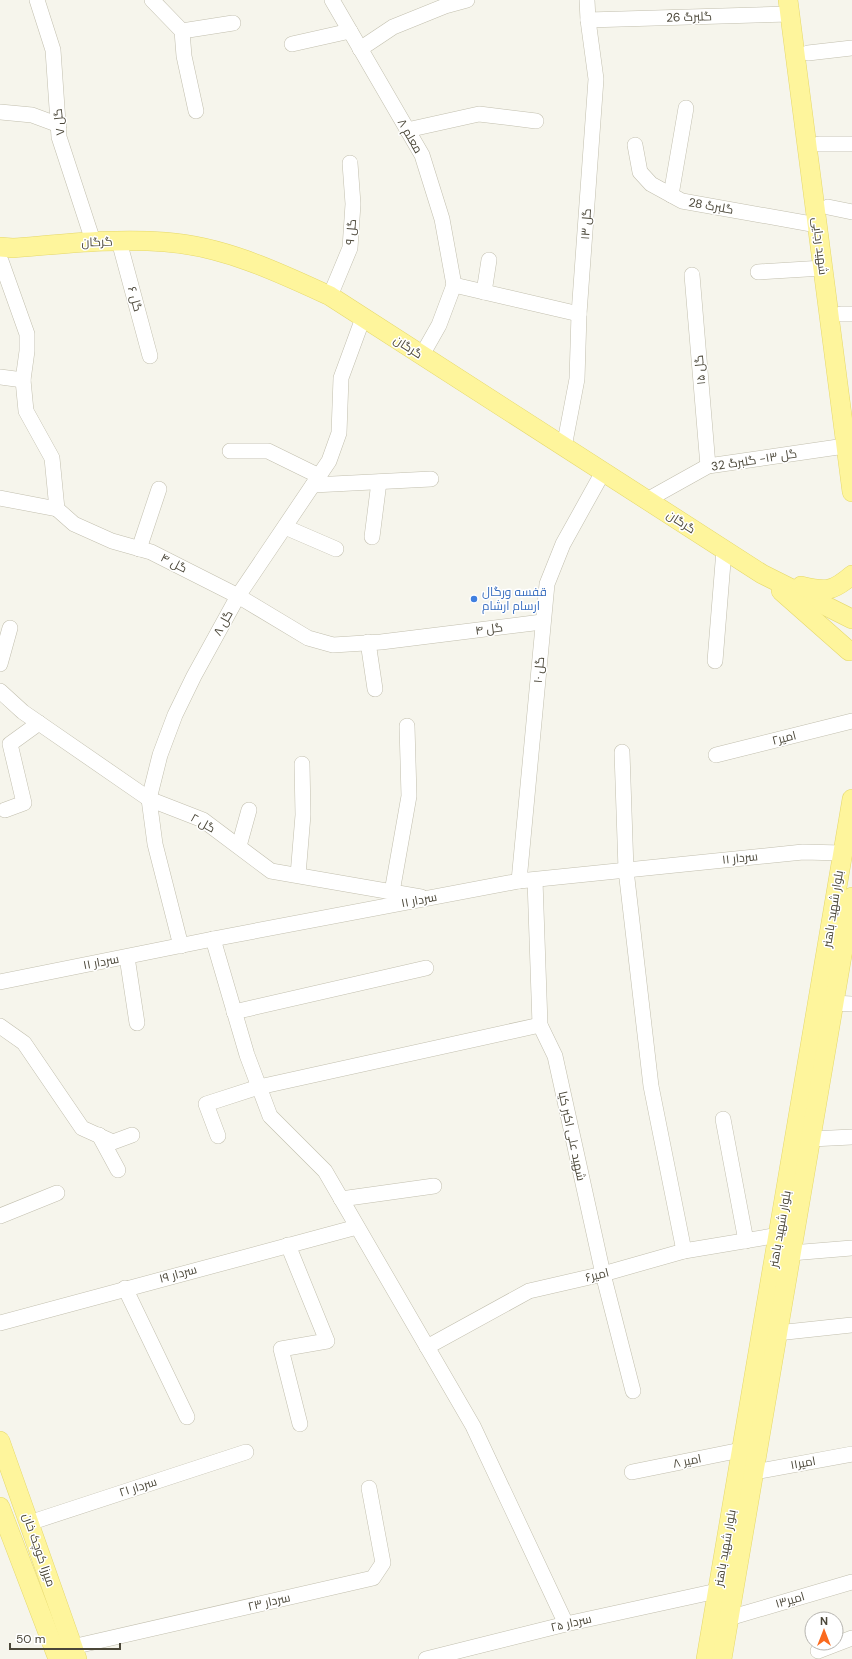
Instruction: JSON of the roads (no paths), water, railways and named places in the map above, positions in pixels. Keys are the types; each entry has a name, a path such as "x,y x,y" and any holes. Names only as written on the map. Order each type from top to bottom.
{"main road":[{"name":"شهید رجایی","path":"793,5 808,53 828,207 847,314 852,400"},
{"name":"شهید رجایی","path":"793,5 823,268 852,492"},
{"name":"گرگان","path":"4,254 94,241 166,242 215,251 278,272 330,296 762,574"},
{"path":"762,574 825,591 842,583 852,574"},
{"path":"762,574 852,619"},
{"path":"762,574 850,654"},
{"path":"850,654 848,642 852,630"},
{"name":"بلوار شهید باهنر","path":"706,1659 852,799"},
{"name":"بلوار شهید باهنر","path":"722,1659 811,1139 843,1004 852,897"},
{"name":"میرزا کوچک خان","path":"0,1441 29,1523 69,1655"},
{"name":"میرزا کوچک خان","path":"0,1506 69,1655"}],"street":[{"name":"گل ۷","path":"37,0 53,50 59,137 94,241"},
{"path":"152,0 182,31 184,56 196,111"},
{"name":"معلم ۸","path":"332,0 422,155 442,219 454,285"},
{"path":"360,49 393,27 445,6 467,0"},
{"name":"گل ۱۳","path":"564,447 577,379 579,314 596,79 588,20 587,0"},
{"name":"گلبرگ 26","path":"588,20 793,5"},
{"path":"182,31 233,23"},
{"path":"292,44 350,31"},
{"path":"808,53 852,48"},
{"path":"671,195 686,108"},
{"path":"0,112 32,115 59,125"},
{"path":"407,130 479,114 536,121"},
{"path":"819,144 852,144"},
{"name":"گلبرگ 28","path":"635,145 640,172 651,184 682,201 818,226"},
{"name":"گل ۹","path":"330,296 350,248 353,204 350,163"},
{"path":"828,207 852,212"},
{"name":"گل ۶","path":"119,241 150,356"},
{"path":"0,498 57,509 52,458 26,411 23,380 27,351 26,334 4,254"},
{"path":"484,292 489,260"},
{"path":"758,272 823,268"},
{"name":"گل ۱۵","path":"692,275 708,466"},
{"path":"422,355 439,325 454,285 579,314"},
{"name":"گل ۸","path":"181,946 155,844 149,799 160,755 175,715 194,676 238,596 329,461 339,433 341,378 363,318"},
{"path":"0,377 23,380"},
{"name":"گل ۱۳- گلبرگ 32","path":"647,500 708,466 845,446"},
{"path":"230,452 268,450 316,480 379,482 431,479"},
{"name":"گل ۱۰","path":"519,881 529,788 542,622 547,584 563,544 603,472"},
{"path":"372,537 379,482"},
{"path":"139,549 160,489"},
{"name":"گل ۴","path":"57,509 74,524 112,541 151,552 238,596 308,638 333,645 542,622"},
{"path":"284,527 336,549"},
{"path":"716,661 724,550"},
{"path":"0,664 10,628"},
{"path":"368,642 375,689"},
{"name":"گل ۲","path":"0,691 23,712 149,799 203,820 271,871 430,898"},
{"name":"امیر۲","path":"716,755 852,721"},
{"path":"5,810 24,803 10,744 39,723"},
{"path":"392,892 409,796 407,726"},
{"path":"622,752 626,870 651,1086 684,1252"},
{"path":"298,875 303,815 302,764"},
{"path":"239,846 249,810"},
{"name":"سردار ۱۱","path":"0,982 213,939 519,881 804,852 842,853"},
{"name":"شهید علی اکبر کیا","path":"535,880 540,1025 555,1056 603,1274 633,1391"},
{"path":"213,939 247,1055 270,1116 325,1171 427,1346 473,1426 566,1624"},
{"path":"127,957 137,1023"},
{"path":"234,1012 426,968"},
{"path":"218,1136 206,1104 259,1087 540,1025"},
{"path":"0,1026 24,1043 82,1128 113,1142 132,1135"},
{"path":"723,1119 746,1241"},
{"path":"99,1135 118,1170"},
{"path":"811,1139 852,1137"},
{"path":"341,1199 434,1186"},
{"path":"0,1216 57,1193"},
{"name":"سردار ۱۹","path":"0,1322 357,1226"},
{"name":"امیر۶","path":"427,1346 529,1291 603,1274 684,1252 779,1235"},
{"path":"288,1245 327,1341 281,1349 300,1424"},
{"path":"791,1254 852,1248"},
{"path":"125,1288 187,1416"},
{"path":"778,1333 852,1325"},
{"name":"امیر ۸","path":"632,1472 741,1450"},
{"name":"سردار ۲۱","path":"29,1523 246,1452"},
{"name":"امیر۱۱","path":"754,1472 852,1454"},
{"name":"سردار ۲۳","path":"69,1655 373,1578 383,1563 369,1488"},
{"name":"امیر۱۳","path":"729,1618 852,1584"},
{"name":"سردار ۲۵","path":"426,1659 566,1624 717,1591"}],"place":[{"name":"قفسه ورگال ارسام ارشام","path":"474,599"}]}
